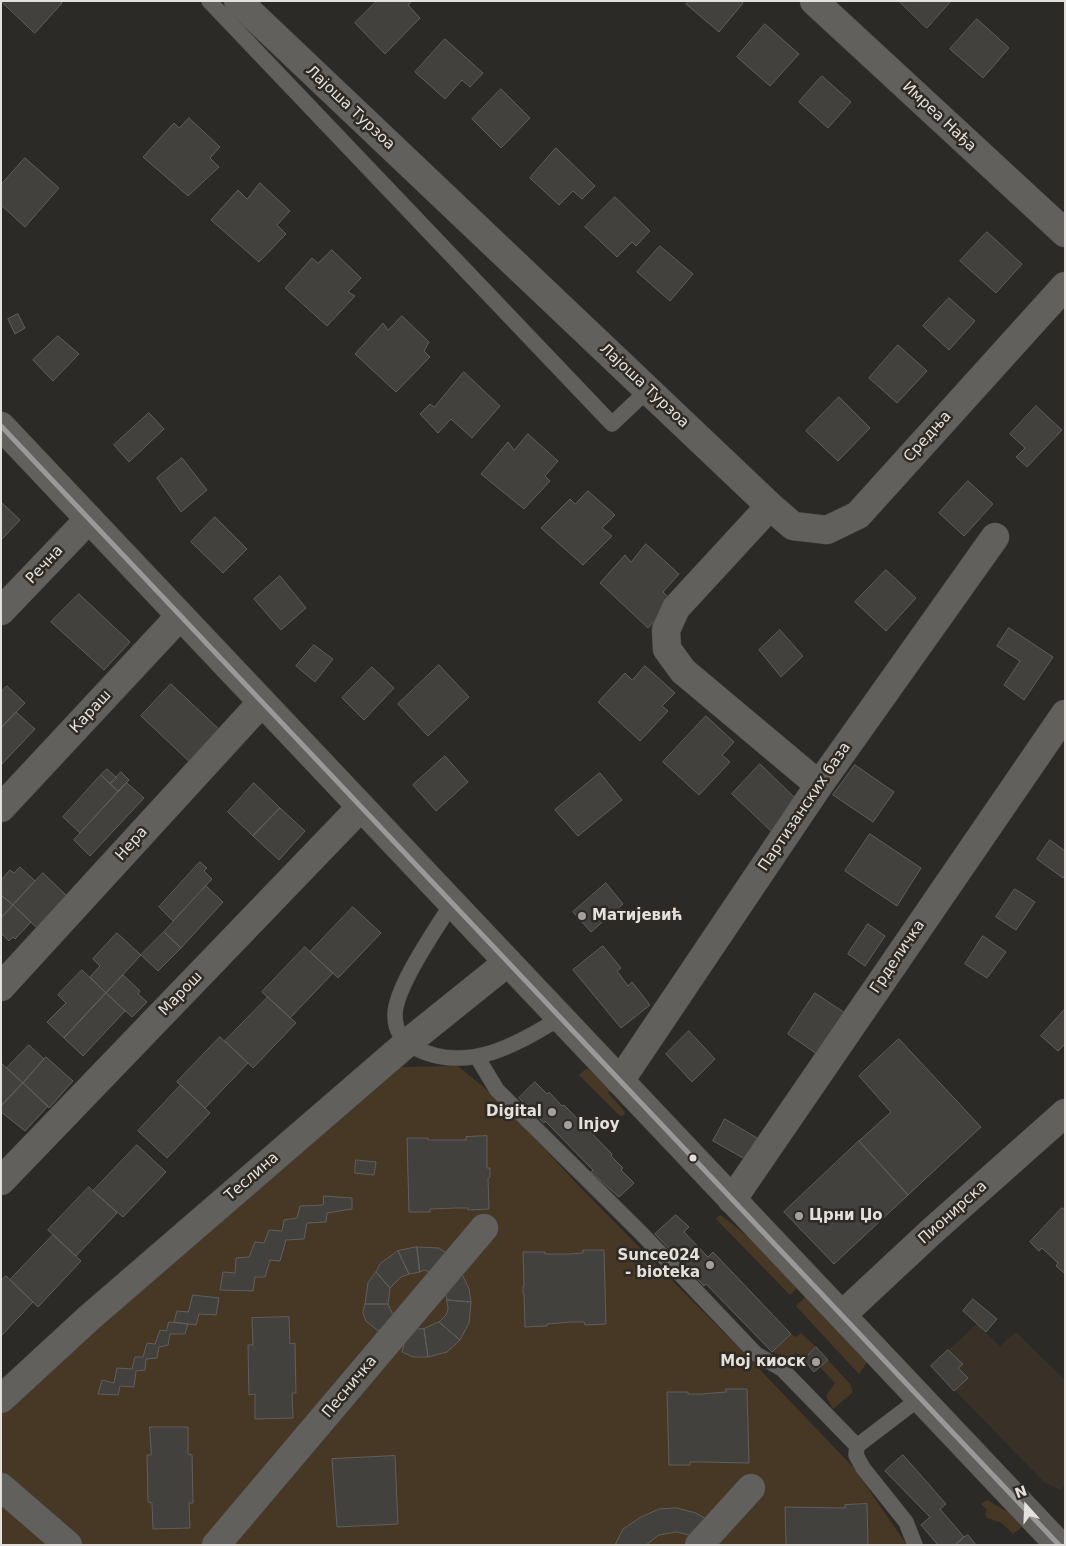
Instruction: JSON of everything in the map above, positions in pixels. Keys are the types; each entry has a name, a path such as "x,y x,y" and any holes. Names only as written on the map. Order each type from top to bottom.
{"street":[{"name":"Лајоша Турзоа","path":"238,1 770,506"},
{"name":"Имреа Нађа","path":"814,1 1065,233"},
{"name":"Средња","path":"770,506 793,526 827,530 858,515 1065,286"},
{"path":"1,426 1059,1545"},
{"path":"770,506 676,608 666,630 667,648 683,671 818,785"},
{"name":"Речна","path":"1,612 88,518"},
{"name":"Партизанских база","path":"620,1080 818,785 995,538"},
{"name":"Караш","path":"1,808 180,616"},
{"name":"Нера","path":"1,987 262,702"},
{"name":"Грделичка","path":"732,1200 1065,714"},
{"name":"Марош","path":"1,1181 361,806"},
{"name":"Теслина","path":"1,1399 89,1318 406,1044 508,962"},
{"name":"Пионирска","path":"842,1315 931,1232 1065,1113"},
{"name":"Песничка","path":"216,1545 484,1228"},
{"path":"1,1487 68,1545"},
{"path":"699,1545 751,1488"}],"lane":[{"path":"209,1 612,424 648,390"},
{"path":"452,903 407,978 399,998 395,1014 397,1030 406,1044 427,1055 453,1060 477,1057 504,1048 532,1035 560,1018"},
{"path":"477,1057 497,1090 631,1223 756,1354 782,1369 857,1446"},
{"path":"915,1545 906,1522 863,1468 856,1455 857,1446 920,1398"}],"shaded area":[{"path":"458,1066 499,1100 577,1184 744,1353 853,1467 907,1545 1,1545 1,1411 396,1069 403,1067"},
{"path":"587,1068 610,1089 608,1093 625,1112 624,1115 620,1116 579,1075"},
{"path":"720,1215 751,1240 798,1287 790,1295 716,1219"},
{"path":"807,1295 867,1362 859,1374 796,1306"},
{"path":"977,1324 1000,1346 1016,1332 1065,1380 1065,1485 1060,1490 1044,1482 931,1366"},
{"path":"801,1333 816,1347 804,1360 797,1353 789,1358 772,1352 791,1334 796,1337"},
{"path":"828,1360 850,1384 853,1392 833,1409 826,1396 835,1383 820,1367"},
{"path":"987,1500 1008,1512 1022,1527 1013,1534 1002,1523 987,1518 985,1514 987,1510 981,1504"}],"building":[{"path":"1,1 60,1 62,3 35,33"},
{"path":"377,1 412,1 408,5 420,18 385,54 355,23"},
{"path":"689,1 741,1 743,3 719,32 686,4"},
{"path":"899,1 951,1 927,28"},
{"path":"977,19 1009,48 983,78 950,49"},
{"path":"765,24 799,54 770,86 737,57"},
{"path":"445,39 483,73 470,87 462,80 445,99 415,72"},
{"path":"822,76 851,102 828,128 799,102"},
{"path":"501,89 530,118 501,148 472,119"},
{"path":"189,118 220,147 210,158 219,167 188,196 143,157 174,123 179,128"},
{"path":"556,148 595,186 582,199 573,191 559,205 530,178"},
{"path":"25,158 59,188 25,227 1,205 1,185"},
{"path":"260,183 290,211 277,225 286,234 259,262 211,220 238,190 247,199"},
{"path":"615,197 650,231 636,246 632,242 617,257 585,227"},
{"path":"987,232 1022,264 996,293 960,261"},
{"path":"660,246 693,274 670,301 637,272"},
{"path":"332,250 361,278 348,292 355,296 327,326 285,288 312,258 318,263"},
{"path":"949,298 975,321 949,350 923,326"},
{"path":"18,314 25,328 15,334 8,319"},
{"path":"402,316 429,342 424,351 430,357 396,392 355,354 383,323 388,330"},
{"path":"58,336 79,354 53,381 33,360"},
{"path":"898,345 927,371 897,403 869,378"},
{"path":"464,372 500,406 472,438 451,419 438,433 420,414 430,404 434,407"},
{"path":"839,397 870,428 838,461 806,431"},
{"path":"1036,406 1062,430 1027,467 1016,457 1025,448 1010,434"},
{"path":"149,413 164,429 129,462 114,445"},
{"path":"528,434 558,461 545,476 550,481 524,509 481,474 508,442 514,450"},
{"path":"182,458 207,490 181,512 157,478"},
{"path":"968,481 993,504 964,536 939,513"},
{"path":"588,491 615,515 602,528 612,536 583,565 541,528 570,499 575,504"},
{"path":"1,502 20,520 1,540"},
{"path":"215,517 247,549 223,573 191,542"},
{"path":"646,544 679,574 663,592 672,601 648,628 600,583 625,555 631,562"},
{"path":"886,570 916,598 886,631 855,602"},
{"path":"280,576 306,608 281,630 254,599"},
{"path":"79,594 130,642 104,670 51,622"},
{"path":"1009,628 1053,657 1024,700 1004,685 1020,661 997,646"},
{"path":"780,630 803,656 781,677 759,650"},
{"path":"314,645 333,659 315,682 296,666"},
{"path":"439,665 469,697 428,736 398,704"},
{"path":"645,666 675,693 662,706 668,711 640,741 598,702 625,673 632,680"},
{"path":"372,667 394,688 364,720 342,698"},
{"path":"171,684 223,733 193,765 141,716"},
{"path":"7,686 25,703 1,728 1,692"},
{"path":"16,712 35,729 1,765 1,728"},
{"path":"706,716 734,742 722,755 730,762 699,795 663,762"},
{"path":"445,756 468,782 436,811 413,785"},
{"path":"760,764 799,802 771,831 732,794"},
{"path":"855,765 894,792 873,822 833,795"},
{"path":"107,769 117,778 110,784 101,775"},
{"path":"121,772 129,780 118,791 110,784"},
{"path":"600,773 622,800 578,836 555,810"},
{"path":"101,775 118,791 80,833 63,817"},
{"path":"127,783 144,798 90,856 74,840"},
{"path":"254,783 280,808 253,836 228,812"},
{"path":"280,808 305,831 279,860 253,836"},
{"path":"870,834 921,868 897,906 845,871"},
{"path":"1050,840 1065,851 1065,875 1063,878 1037,859"},
{"path":"200,862 207,868 204,871 212,879 173,921 159,907"},
{"path":"20,867 35,881 13,905 1,895 1,880 10,870 14,873"},
{"path":"43,873 68,897 38,929 13,905"},
{"path":"606,883 623,904 591,932 573,912"},
{"path":"206,886 223,902 181,948 164,932"},
{"path":"1015,889 1035,902 1016,930 996,917"},
{"path":"1,895 13,905 1,918"},
{"path":"13,905 31,922 15,939 13,937 9,941 1,933 1,918"},
{"path":"353,907 381,933 338,978 310,952"},
{"path":"868,924 885,936 865,966 848,954"},
{"path":"164,932 181,948 158,971 141,955"},
{"path":"117,933 141,955 106,993 90,977 100,966 93,959"},
{"path":"983,936 1006,952 987,978 965,964"},
{"path":"603,946 621,968 617,971 628,986 632,982 650,1005 621,1028 573,970"},
{"path":"305,947 333,973 290,1018 262,992"},
{"path":"82,970 106,993 64,1038 47,1022 66,1003 58,995"},
{"path":"123,975 140,991 138,994 147,1002 132,1017 106,993"},
{"path":"106,993 125,1011 83,1056 64,1038"},
{"path":"815,993 845,1013 817,1054 788,1034"},
{"path":"268,997 296,1023 253,1068 225,1041"},
{"path":"1065,1009 1065,1044 1058,1051 1041,1036"},
{"path":"689,1031 715,1059 692,1082 666,1054"},
{"path":"220,1037 248,1063 205,1108 177,1082"},
{"path":"899,1039 981,1127 908,1195 859,1141 891,1112 859,1076"},
{"path":"29,1045 44,1059 23,1083 7,1068"},
{"path":"46,1057 73,1081 49,1108 23,1083"},
{"path":"1,1063 23,1083 1,1106"},
{"path":"535,1082 547,1094 549,1092 562,1106 564,1105 612,1154 611,1156 623,1168 621,1170 634,1183 619,1197 591,1172 593,1170 545,1121 544,1123 519,1098"},
{"path":"23,1083 48,1106 25,1131 1,1112 1,1106"},
{"path":"181,1085 210,1113 167,1158 138,1131"},
{"path":"725,1119 757,1138 745,1159 713,1141"},
{"path":"487,1136 487,1168 490,1168 490,1177 488,1178 489,1209 468,1210 468,1208 455,1208 430,1209 430,1212 409,1212 407,1138 466,1140 466,1137"},
{"path":"859,1141 908,1195 834,1264 784,1212"},
{"path":"137,1145 166,1172 123,1217 93,1191"},
{"path":"356,1160 376,1162 374,1175 355,1173"},
{"path":"89,1187 117,1213 76,1256 48,1230"},
{"path":"324,1196 352,1198 352,1209 327,1213 326,1222 307,1223 304,1239 286,1240 280,1261 270,1260 265,1277 255,1277 253,1291 220,1290 223,1272 235,1273 236,1258 249,1257 255,1242 264,1243 269,1230 282,1231 284,1220 297,1218 300,1206 323,1205"},
{"path":"1062,1208 1065,1210 1065,1274 1056,1266 1058,1263 1042,1248 1039,1251 1030,1242"},
{"path":"676,1215 689,1227 684,1232 708,1257 713,1252 791,1334 772,1352 706,1284 704,1286 655,1234"},
{"path":"53,1235 81,1261 38,1307 10,1280"},
{"path":"417,1247 420,1272 409,1274 398,1251"},
{"path":"417,1247 439,1248 449,1255 430,1272 424,1270 420,1272"},
{"path":"583,1250 604,1250 606,1324 585,1325 584,1322 571,1322 525,1327 523,1252 569,1254 583,1253"},
{"path":"398,1251 409,1274 401,1277 390,1288 376,1272 380,1264"},
{"path":"376,1272 390,1288 388,1304 365,1304 368,1283"},
{"path":"462,1274 469,1289 471,1302 447,1300 446,1294 443,1291"},
{"path":"6,1276 33,1302 1,1336 1,1281"},
{"path":"193,1295 219,1298 216,1315 199,1314 196,1325 174,1322 177,1311 188,1312"},
{"path":"973,1299 997,1319 986,1332 963,1311"},
{"path":"447,1300 471,1302 469,1323 460,1340 439,1322 446,1315 448,1309"},
{"path":"365,1304 388,1304 393,1315 378,1331 366,1321 363,1313"},
{"path":"289,1317 290,1344 295,1343 296,1393 292,1393 293,1418 255,1419 255,1394 249,1395 248,1345 253,1345 252,1318"},
{"path":"169,1322 188,1324 185,1334 170,1334 168,1345 159,1347 157,1358 146,1359 145,1370 136,1371 134,1387 120,1386 118,1395 98,1394 102,1380 114,1383 117,1368 132,1369 135,1357 143,1357 147,1343 155,1344 160,1330 166,1331"},
{"path":"439,1322 460,1340 447,1352 428,1357 424,1329"},
{"path":"424,1329 428,1357 413,1357 402,1352 408,1330"},
{"path":"816,1347 828,1360 814,1372 804,1360"},
{"path":"948,1350 963,1364 958,1368 968,1378 954,1391 931,1366"},
{"path":"726,1389 747,1389 749,1463 690,1462 690,1465 669,1465 667,1392 701,1394 726,1392"},
{"path":"150,1427 188,1427 188,1454 192,1455 193,1503 189,1503 190,1528 153,1529 152,1503 148,1502 147,1455 151,1455"},
{"path":"903,1455 946,1504 940,1509 964,1537 955,1545 938,1545 921,1525 930,1517 885,1471"},
{"path":"395,1456 398,1524 337,1527 332,1459"},
{"path":"867,1504 868,1545 786,1545 785,1507 845,1508 845,1505"},
{"path":"677,1508 696,1513 711,1522 697,1537 677,1532 659,1535 646,1545 615,1545 623,1529 641,1517 659,1509"},
{"path":"968,1535 976,1545 955,1545 964,1537"}],"transit line":[{"path":"1,426 1059,1545"}],"place":[{"name":"Матијевић","path":"582,916"},
{"name":"Digital","path":"552,1112"},
{"name":"Injoy","path":"568,1125"},
{"name":"Црни Џо","path":"799,1216"},
{"name":"Sunce024 - bioteka","path":"710,1265"},
{"name":"Мој киоск","path":"816,1362"}]}
